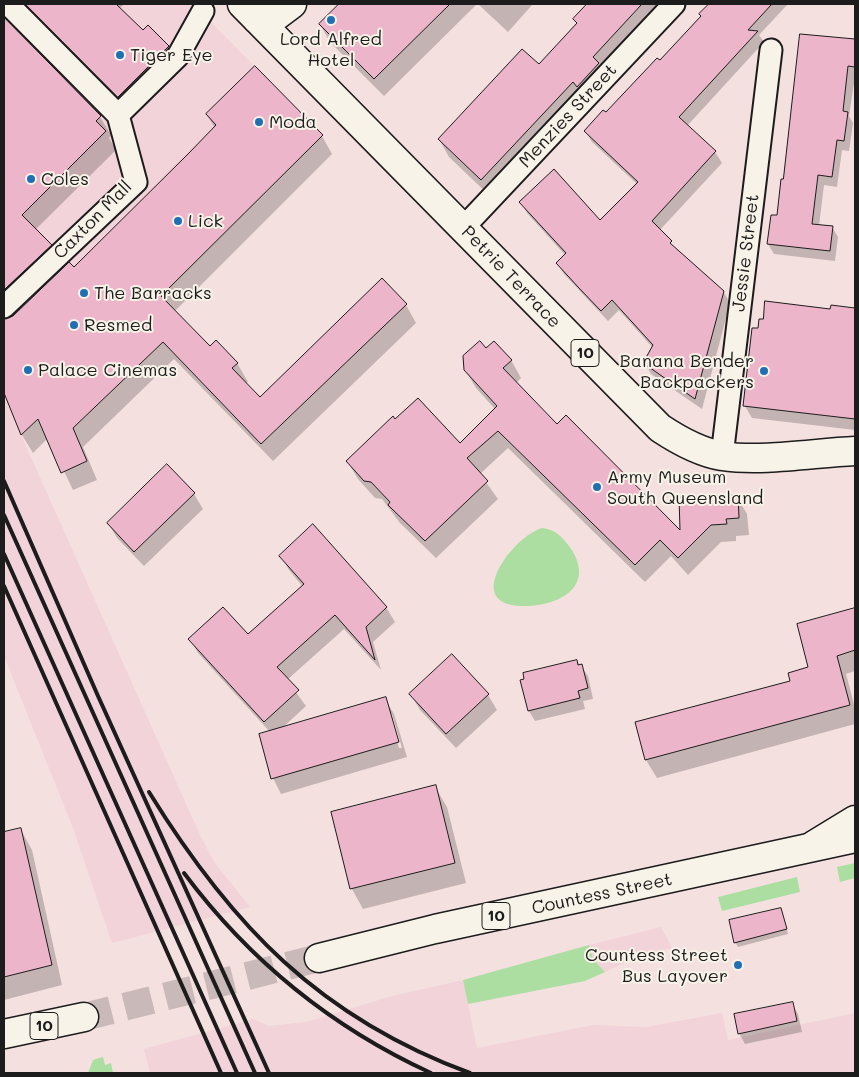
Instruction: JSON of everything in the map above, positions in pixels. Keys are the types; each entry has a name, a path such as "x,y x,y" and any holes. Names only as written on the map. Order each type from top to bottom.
{"main road":[{"path":"249,12 276,16 292,4"},
{"name":"Petrie Terrace","path":"249,12 650,419 678,440 722,456 848,454"},
{"path":"810,848 855,820"},
{"name":"Countess Street","path":"319,958 435,929 855,838"},
{"name":"10","path":"4,1034 84,1017"}],"street":[{"path":"8,4 118,115 178,56 203,11"},
{"name":"Menzies Street","path":"463,228 674,4"},
{"name":"Jessie Street","path":"722,456 771,50"},
{"name":"Caxton Mall","path":"4,307 136,182 118,115"}],"shaded area":[{"name":"The Barracks","path":"4,4 193,4 323,135 21,435 200,835 214,862 250,907 112,943 73,828 4,656"},
{"path":"661,927 672,948 639,956 605,972 593,959 589,945"},
{"path":"463,980 477,1048 593,1025 646,1027 722,1013 728,1040 855,1013 855,1073 150,1073 144,1049 253,1019 269,1026 306,1022 392,996"}],"green space":[{"path":"542,528 554,532 569,546 577,560 579,572 577,583 561,598 549,603 522,606 504,603 496,595 494,583 498,570 518,544 530,534"},
{"path":"855,863 855,878 840,882 837,867"},
{"path":"797,877 800,892 722,911 718,897"},
{"path":"589,945 593,959 605,972 585,981 468,1004 463,980"},
{"path":"103,1057 105,1065 111,1063 113,1073 88,1073 93,1060"}],"building":[{"path":"25,4 116,4 143,30 148,25 169,46 118,97"},
{"path":"339,4 450,4 374,79 319,24"},
{"path":"587,4 642,4 593,57 599,63 577,87 573,82 481,180 438,139 522,49 539,64 577,23 573,19"},
{"path":"709,4 772,4 748,30 758,31 679,117 716,151 652,221 672,241 670,243 724,291 695,399 643,363 653,345 612,300 601,311 579,288 556,263 566,253 519,202 554,169 600,220 638,182 584,131 603,110 606,112 657,58 660,60 701,16 699,14"},
{"name":"Coles","path":"4,17 101,116 96,121 106,131 22,215 52,245 4,290"},
{"path":"800,34 855,39 855,67 848,66 843,111 848,112 844,141 837,140 832,177 818,175 812,224 833,226 830,251 767,244 771,215 777,215 781,179 783,179"},
{"path":"255,66 323,135 161,296 210,346 216,340 238,363 232,368 260,397 382,278 407,304 261,444 163,342 73,428 87,461 61,473 38,419 21,435 4,393 4,319 13,316 69,262 74,267 188,154 216,125 206,114"},
{"path":"765,301 830,309 831,305 855,308 855,419 743,406 752,328 758,328 759,319 763,319"},
{"path":"480,341 486,348 494,341 512,360 503,368 557,424 566,415 680,530 679,497 738,495 739,518 726,519 727,524 711,525 678,558 660,540 635,565 498,431 467,458 488,481 425,541 388,505 390,502 371,482 364,481 346,461 393,416 395,419 418,398 460,443 497,406 464,370 463,356"},
{"path":"167,464 195,493 134,552 107,523"},
{"path":"313,524 387,607 366,627 375,660 335,615 277,667 299,690 264,722 188,639 223,607 248,634 304,584 279,556"},
{"path":"855,608 855,650 837,656 850,705 645,760 635,722 790,681 788,673 808,667 797,624"},
{"path":"452,654 489,694 446,734 409,694"},
{"path":"577,660 578,665 582,664 588,688 578,691 580,698 528,711 520,680 524,679 523,673"},
{"path":"386,697 399,742 271,779 259,734"},
{"path":"436,785 455,863 350,889 331,812"},
{"path":"21,828 52,965 4,977 4,832"},
{"path":"781,908 787,929 734,943 729,920"},
{"path":"793,1002 797,1021 738,1034 734,1014"}],"tunnel":[{"path":"84,1017 319,958"}],"railway":[{"path":"4,481 98,696 269,1073"},
{"path":"4,515 255,1073"},
{"path":"4,554 237,1073"},
{"path":"4,586 221,1073"},
{"path":"149,792 180,840 213,884 247,925 284,962 324,995 368,1025 417,1051 470,1073"},
{"path":"184,873 236,935 295,989 360,1035 431,1073"}],"place":[{"name":"Lord Alfred Hotel","path":"331,20"},
{"name":"Tiger Eye","path":"120,55"},
{"name":"Moda","path":"259,122"},
{"name":"Coles","path":"31,179"},
{"name":"Lick","path":"178,221"},
{"name":"The Barracks","path":"84,293"},
{"name":"Resmed","path":"74,325"},
{"name":"Palace Cinemas","path":"28,370"},
{"name":"Banana Bender Backpackers","path":"764,371"},
{"name":"Army Museum South Queensland","path":"597,487"},
{"name":"Countess Street Bus Layover","path":"738,965"}]}
